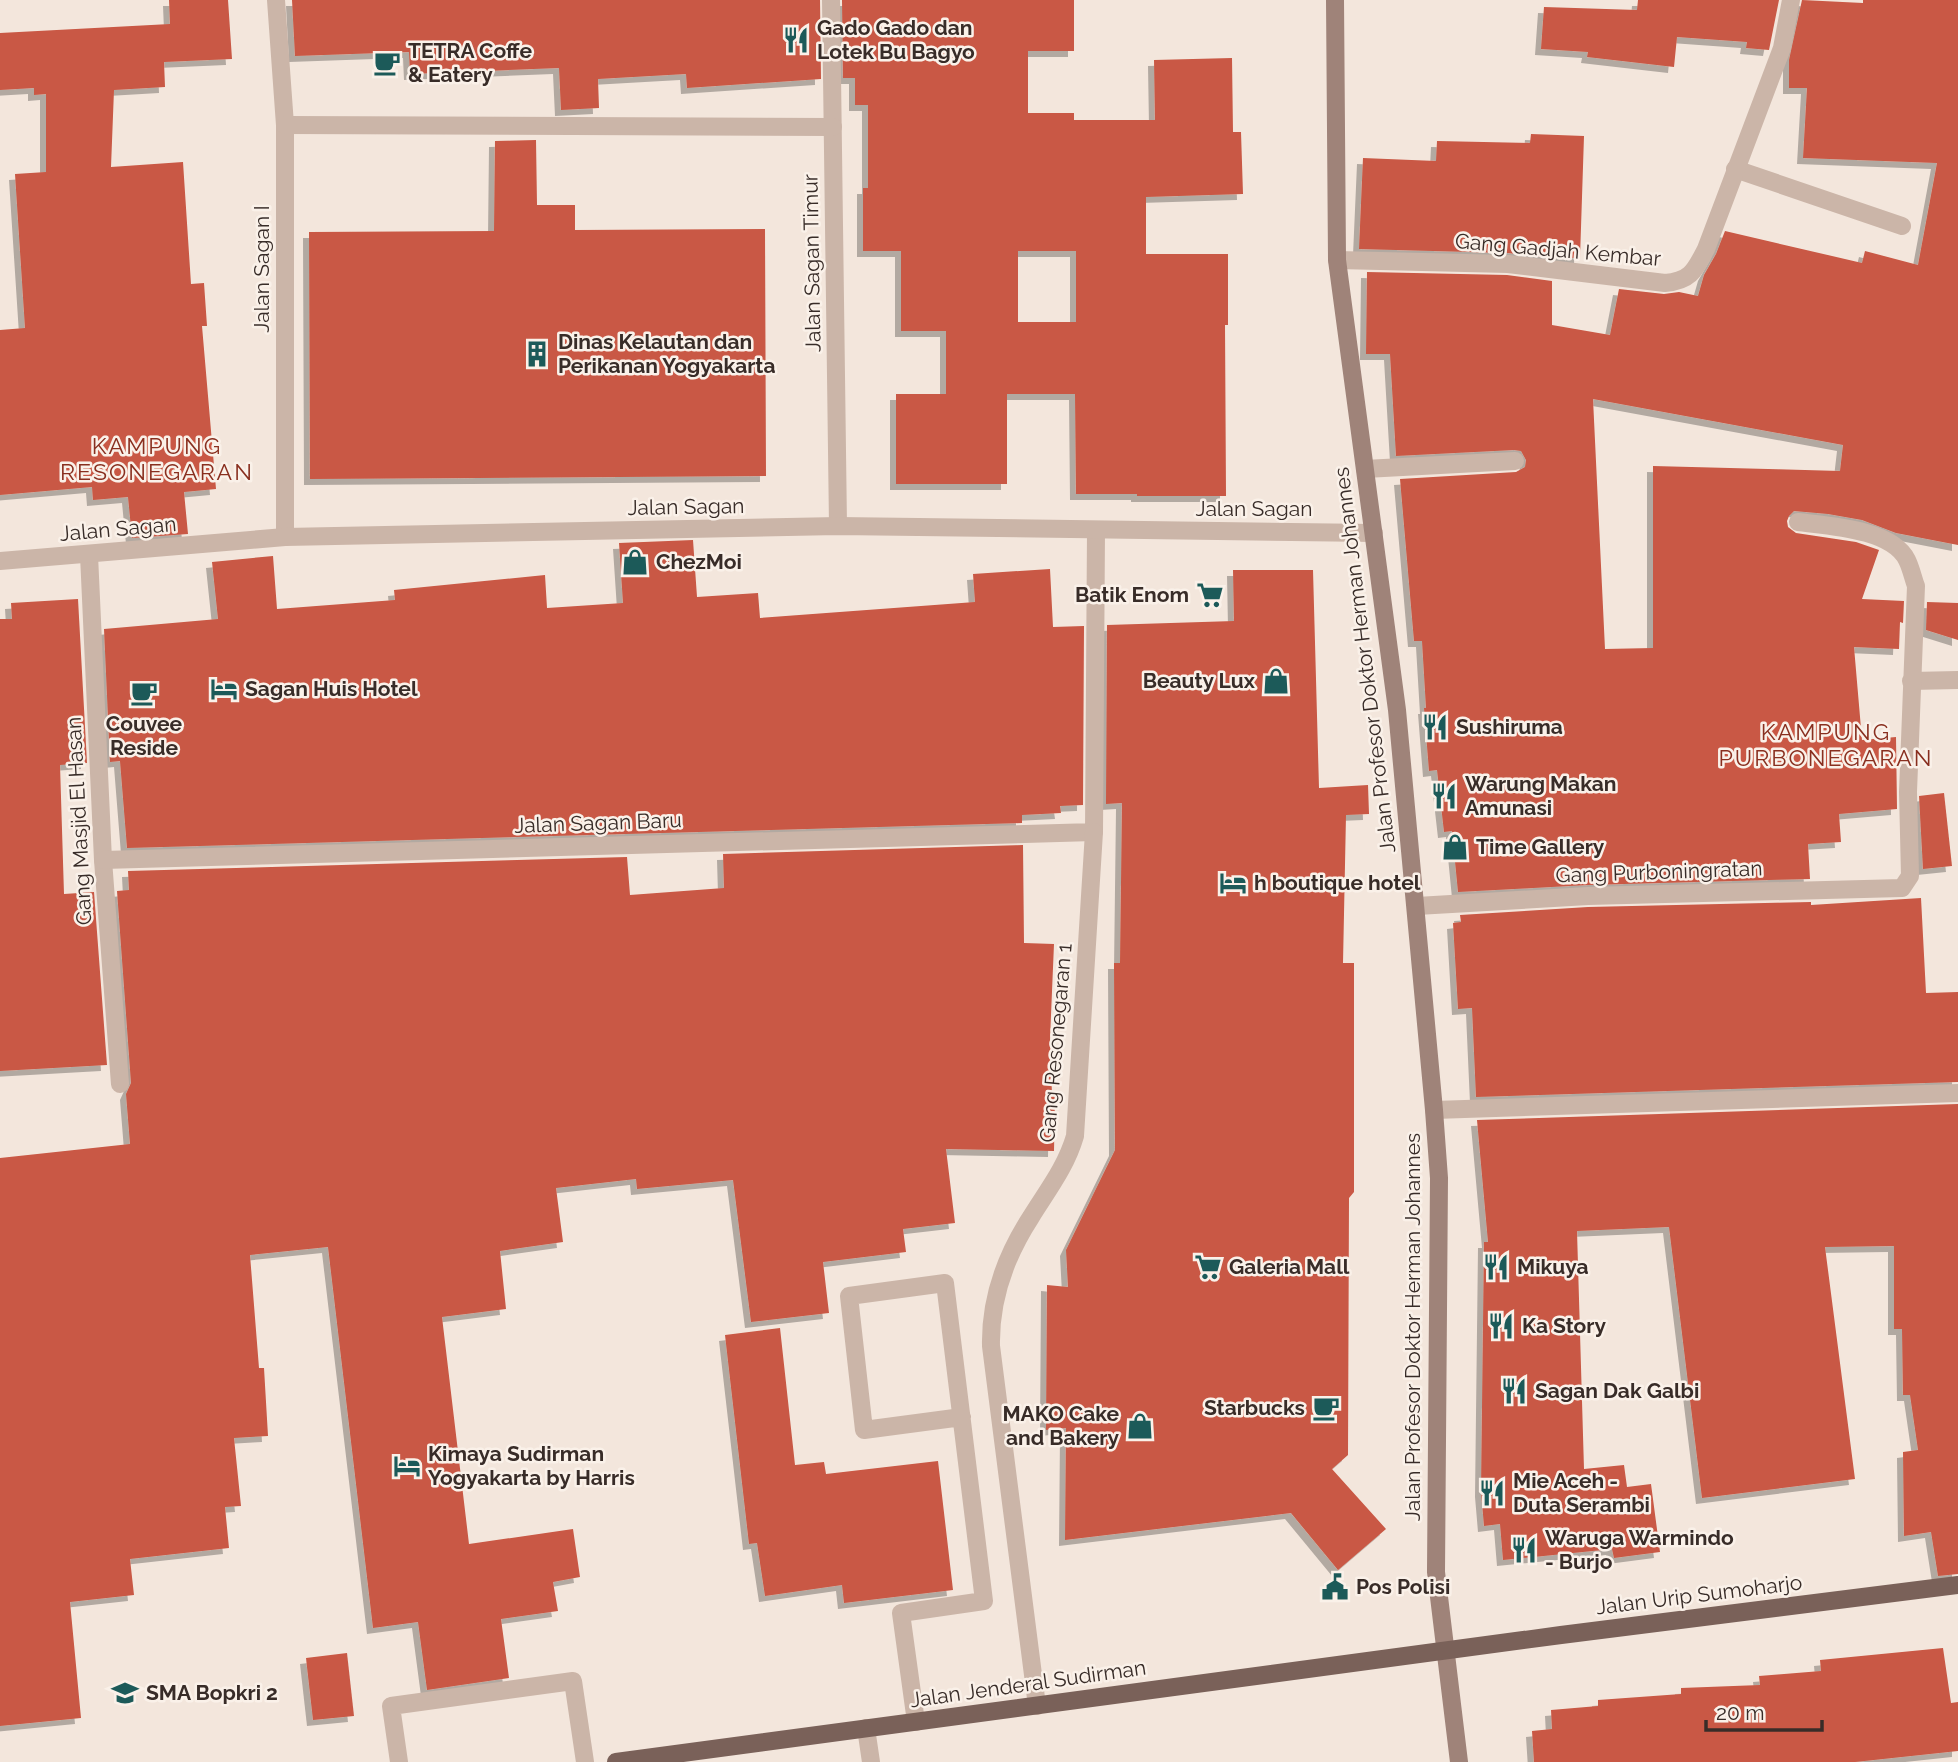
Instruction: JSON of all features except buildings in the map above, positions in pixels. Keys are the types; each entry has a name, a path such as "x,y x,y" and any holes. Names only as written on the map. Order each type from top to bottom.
{"main road":[{"name":"Jalan Profesor Doktor Herman Johannes","path":"1335,0 1337,260 1397,709 1417,906 1439,1178 1436,1572 1459,1762"},
{"name":"Jalan Urip Sumoharjo","path":"1445,1651 1958,1585"},
{"name":"Jalan Jenderal Sudirman","path":"616,1762 1445,1651"}],"street":[{"name":"Jalan Sagan I","path":"276,0 285,125 285,537"},
{"name":"Jalan Sagan Timur","path":"831,0 838,526"},
{"name":"Gang Gadjah Kembar","path":"1337,260 1508,264 1665,283 1678,282 1695,270 1706,249 1782,48 1791,0"},
{"path":"285,125 833,127"},
{"path":"1735,169 1902,226"},
{"path":"1366,469 1516,461"},
{"path":"1798,522 1846,528 1892,542 1907,559 1916,586 1911,681 1958,680"},
{"name":"Jalan Sagan","path":"0,561 285,537 838,526 1374,533"},
{"name":"Gang Resonegaran 1","path":"1037,1706 991,1346 990,1320 1009,1254 1060,1172 1070,1153 1074,1136 1094,832 1096,531"},
{"name":"Gang Masjid El Hasan","path":"89,555 103,860 120,1084"},
{"name":"Gang Purboningratan","path":"1417,906 1588,896 1902,888 1910,876 1908,792 1911,681"},
{"name":"Jalan Sagan Baru","path":"103,860 1094,832"},
{"path":"1434,1110 1958,1093"},
{"path":"916,1722 901,1613 984,1601 945,1283 849,1296 864,1430 961,1417"},
{"path":"398,1762 391,1706 573,1681 585,1762"},
{"path":"866,1728 871,1762"}],"place":[{"name":"Gado Gado dan Lotek Bu Bagyo","path":"796,40"},
{"name":"TETRA Coffe & Eatery","path":"387,63"},
{"name":"Dinas Kelautan dan Perikanan Yogyakarta","path":"537,354"},
{"name":"ChezMoi","path":"635,562"},
{"name":"Batik Enom","path":"1210,595"},
{"name":"Beauty Lux","path":"1276,681"},
{"name":"Sagan Huis Hotel","path":"224,689"},
{"name":"Couvee Reside","path":"144,693"},
{"name":"Sushiruma","path":"1435,727"},
{"name":"Warung Makan Amunasi","path":"1444,796"},
{"name":"Time Gallery","path":"1455,847"},
{"name":"h boutique hotel","path":"1233,883"},
{"name":"Galeria Mall","path":"1208,1267"},
{"name":"Mikuya","path":"1496,1267"},
{"name":"Ka Story","path":"1501,1326"},
{"name":"Sagan Dak Galbi","path":"1514,1391"},
{"name":"Starbucks","path":"1326,1408"},
{"name":"MAKO Cake and Bakery","path":"1140,1426"},
{"name":"Kimaya Sudirman Yogyakarta by Harris","path":"407,1466"},
{"name":"Mie Aceh - Duta Serambi","path":"1492,1493"},
{"name":"Waruga Warmindo - Burjo","path":"1524,1550"},
{"name":"Pos Polisi","path":"1335,1587"},
{"name":"SMA Bopkri 2","path":"125,1693"}],"district":[{"name":"KAMPUNG RESONEGARAN","path":"157,459"},
{"name":"KAMPUNG PURBONEGARAN","path":"1826,745"}]}
